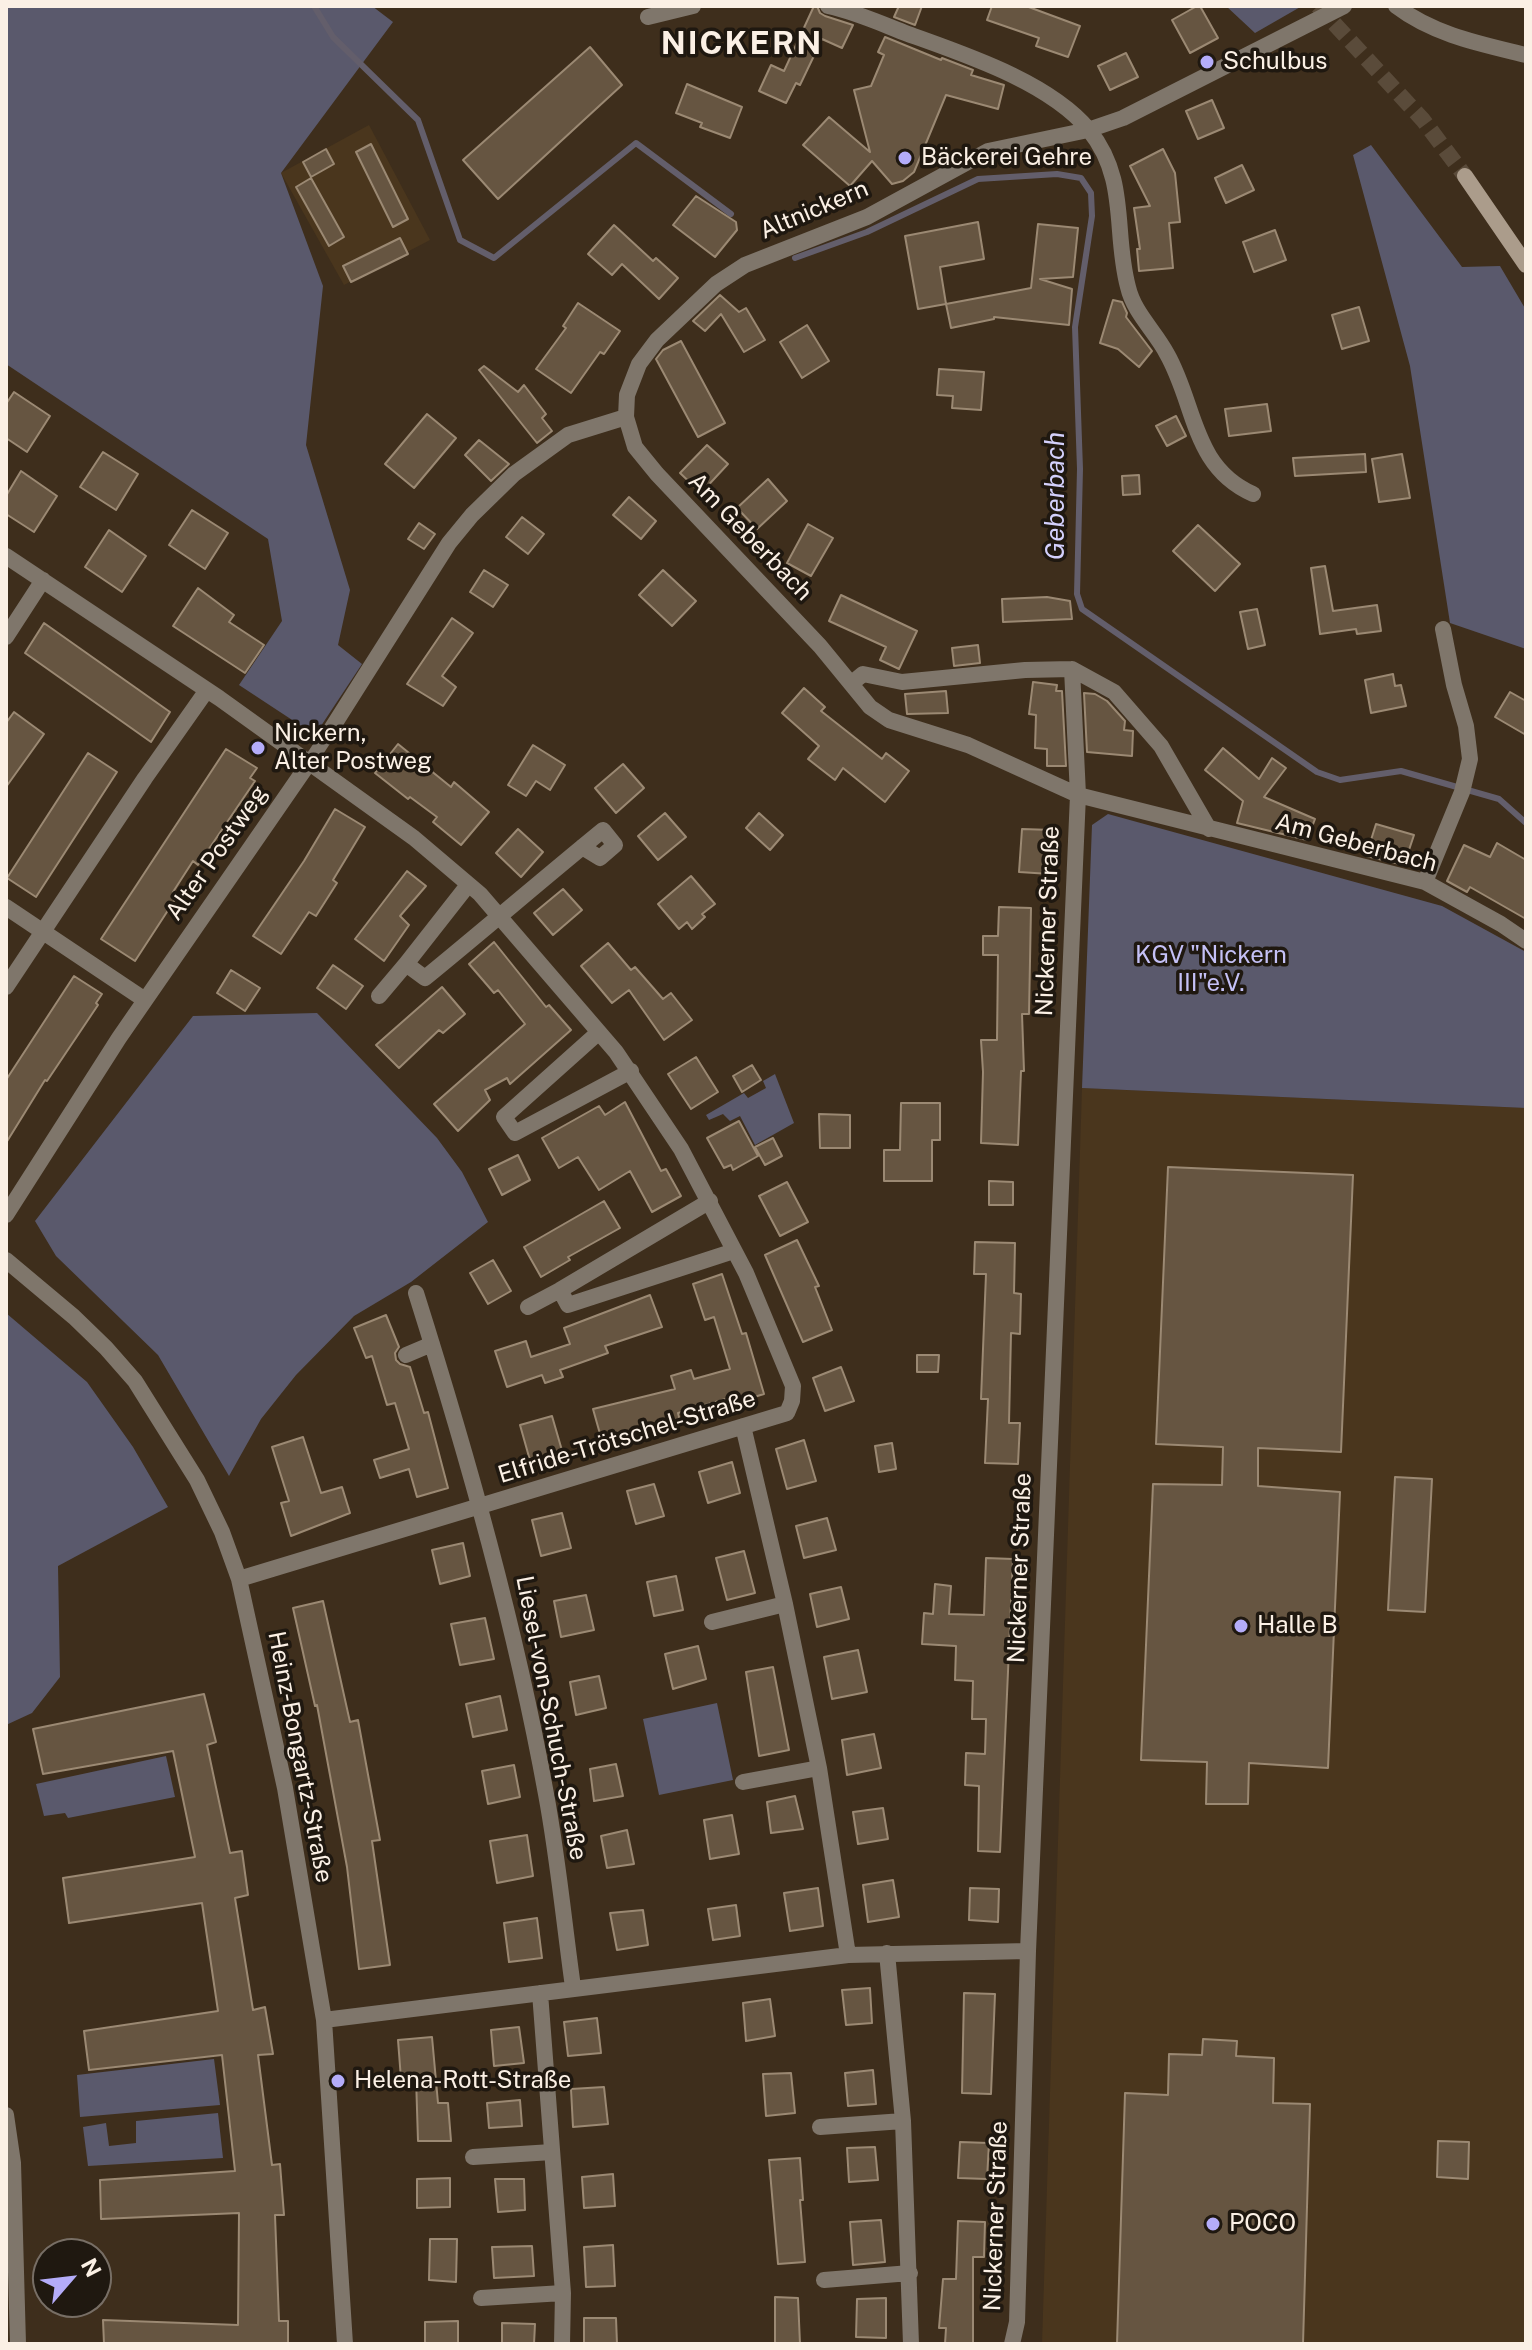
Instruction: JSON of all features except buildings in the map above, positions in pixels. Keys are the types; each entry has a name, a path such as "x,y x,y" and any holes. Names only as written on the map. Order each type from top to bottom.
{"main road":[{"path":"1465,176 1526,265"}],"street":[{"path":"648,17 693,6"},
{"path":"828,6 1004,70 1049,95 1088,130 1111,169 1117,189 1124,271 1138,312 1169,357 1202,444 1218,471 1233,485 1253,494"},
{"name":"Altnickern","path":"626,417 627,395 639,364 657,340 716,284 745,265 867,217 988,151 1088,130 1123,118 1344,6"},
{"path":"1396,6 1422,23 1455,37 1526,55"},
{"name":"Am Geberbach","path":"626,417 635,447 657,474 763,583 870,707 889,720 968,745 1078,795 1425,882 1526,941"},
{"name":"Alter Postweg","path":"6,1215 145,1000 309,763 449,543 472,515 514,474 568,435 626,417"},
{"path":"6,556 207,690 414,838 500,917 631,1071 681,1149 734,1251 568,1305 560,1290"},
{"path":"6,637 43,580"},
{"path":"1425,882 1464,785 1470,759 1466,726 1443,629"},
{"path":"1072,669 1078,795"},
{"path":"852,683 863,674 902,682 1025,670 1072,669 1114,692 1161,746 1209,829"},
{"path":"6,987 207,690"},
{"name":"Nickerner Straße","path":"1012,2344 1017,2322 1028,1951 1078,795"},
{"path":"406,964 425,978 582,847"},
{"path":"379,996 468,885"},
{"path":"6,907 145,1000"},
{"path":"599,1032 504,1117 515,1133 631,1071"},
{"path":"528,1307 710,1201"},
{"name":"Elfride-Trötschel-Straße","path":"239,1579 787,1413 793,1386 734,1251"},
{"name":"Heinz-Bongartz-Straße","path":"6,1260 74,1317 135,1381 197,1480 222,1532 239,1579 285,1788 324,2020 345,2344"},
{"name":"Elfride-Trötschel-Straße","path":"416,1293 481,1507"},
{"path":"406,1355 432,1344"},
{"path":"743,1426 819,1768 848,1955"},
{"name":"Liesel-von-Schuch-Straße","path":"481,1507 507,1605 547,1796 573,1987"},
{"path":"712,1622 785,1604"},
{"path":"743,1782 819,1768"},
{"path":"324,2020 848,1955 1028,1951"},
{"path":"887,1953 903,2121 911,2344"},
{"path":"540,1993 563,2293 562,2344"},
{"path":"6,2115 13,2163 18,2344"},
{"path":"820,2127 903,2121"},
{"path":"473,2157 552,2152"},
{"path":"824,2280 910,2273"},
{"path":"481,2298 563,2293"}],"shaded area":[{"path":"369,125 430,240 344,285 281,173"},
{"path":"1082,1088 1526,1108 1526,2344 1042,2344"}],"green space":[{"path":"6,6 372,6 393,22 281,173 323,286 306,445 350,590 338,645 362,664 315,735 239,685 282,621 268,539 6,364"},
{"path":"1226,6 1302,6 1255,33"},
{"path":"1371,145 1462,267 1500,266 1526,310 1526,649 1450,623 1410,366 1353,155"},
{"name":"KGV \"Nickern III\"e.V.","path":"1108,814 1442,906 1526,952 1526,1108 1082,1088 1092,825"},
{"path":"317,1013 437,1138 462,1172 488,1222 411,1282 354,1316 296,1375 261,1419 229,1476 158,1355 56,1256 35,1221 193,1016"},
{"path":"775,1074 794,1123 755,1145 740,1116 730,1121 723,1114 709,1120 706,1115 744,1093 748,1098 766,1088 763,1081"},
{"path":"6,1313 87,1382 133,1447 168,1507 58,1566 60,1677 32,1713 6,1725"},
{"path":"717,1703 733,1780 659,1795 643,1719"},
{"path":"166,1756 175,1797 68,1818 65,1813 44,1816 36,1784"},
{"path":"214,2059 220,2105 80,2117 77,2075"},
{"path":"218,2113 223,2158 88,2166 83,2127 106,2123 109,2146 136,2143 136,2121"}],"waterway":[{"name":"Geberbach","path":"314,6 333,37 418,120 460,240 494,258 636,143 731,214"},
{"name":"Geberbach","path":"795,258 867,232 978,179 1057,174 1081,178 1091,193 1092,216 1075,327 1080,469 1077,594 1082,609 1317,772 1340,780 1401,771 1499,799 1526,823"}],"tunnel":[{"path":"1318,6 1423,120 1465,176"}],"place":[{"name":"Schulbus","path":"1207,62"},
{"name":"Bäckerei Gehre","path":"905,158"},
{"name":"Nickern, Alter Postweg","path":"258,748"},
{"name":"Halle B","path":"1241,1626"},
{"name":"Helena-Rott-Straße","path":"338,2081"},
{"name":"POCO","path":"1213,2224"}],"district":[{"name":"NICKERN","path":"742,44"}]}
